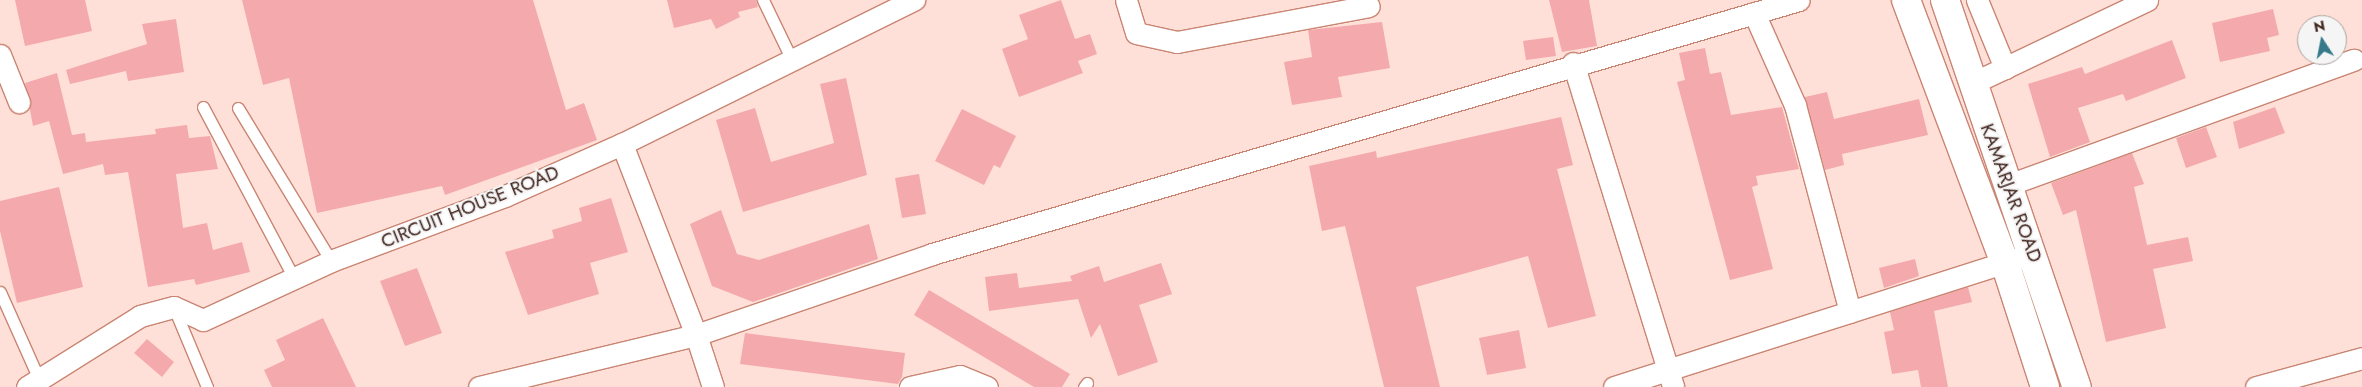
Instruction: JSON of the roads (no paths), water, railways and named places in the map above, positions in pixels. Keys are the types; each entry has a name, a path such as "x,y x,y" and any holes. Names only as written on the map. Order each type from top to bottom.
{"main road":[{"path":"1906,0 2005,263 2045,387"},
{"name":"KAMARJAR ROAD","path":"1945,0 2008,186 2033,253 2076,387"}],"street":[{"name":"CIRCUIT HOUSE ROAD","path":"174,307 203,320 331,261 505,196 622,144 914,0"},
{"path":"1126,0 1136,33 1177,42 1369,6"},
{"path":"479,387 696,335 932,254 1572,63 1799,0"},
{"path":"1977,0 2005,68"},
{"path":"1973,83 2148,0"},
{"path":"1754,13 1795,105 1850,312"},
{"path":"0,55 19,102"},
{"path":"2008,186 2354,60"},
{"path":"1572,63 1671,378"},
{"path":"622,144 696,335 713,387"},
{"path":"1614,387 1671,378 1850,312 2033,253"},
{"path":"33,383 140,316 174,307"},
{"path":"2256,387 2362,358"},
{"path":"910,387 960,376 987,387"}],"lane":[{"path":"762,0 792,60"},
{"path":"203,107 294,278"},
{"path":"238,108 331,261"},
{"path":"0,292 33,383"},
{"path":"174,307 207,387"}]}
